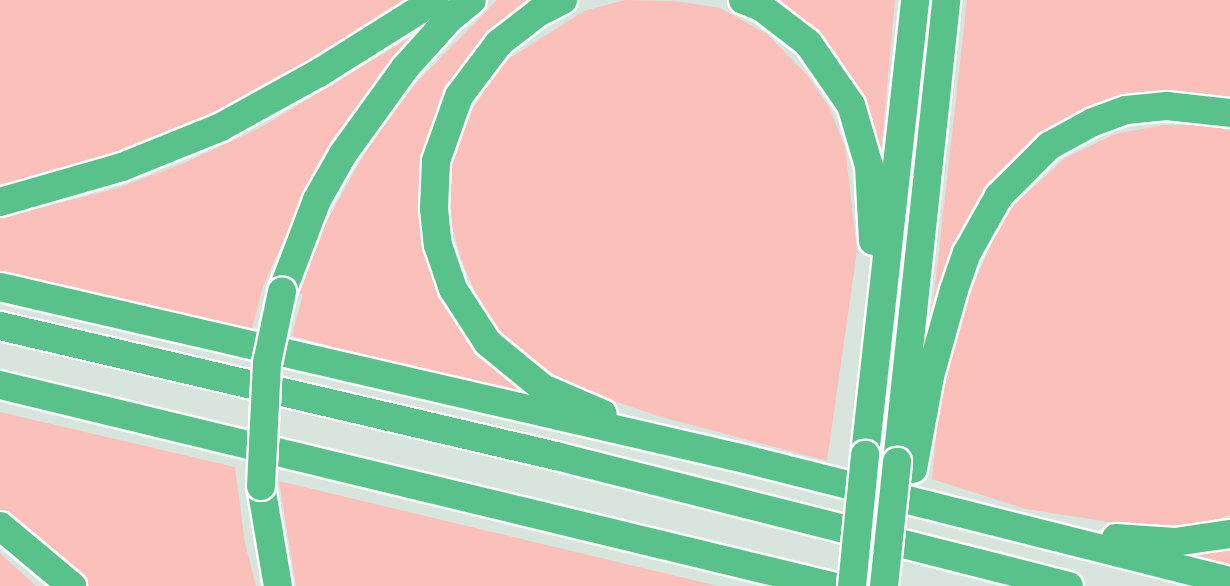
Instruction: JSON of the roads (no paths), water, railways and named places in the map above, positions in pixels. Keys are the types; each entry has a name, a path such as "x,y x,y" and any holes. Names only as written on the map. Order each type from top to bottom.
{"highway":[{"path":"0,202 122,167 221,127 319,73 435,0"},
{"path":"278,586 261,486 267,363 282,292 317,200 344,154 405,68 450,18 472,0"},
{"path":"563,0 539,12 500,43 478,67 446,125 436,161 434,209 438,245 453,290 488,343 543,388 592,410 679,435 745,459"},
{"path":"743,0 761,7 808,44 851,105 869,166 874,217 872,270 881,317"},
{"path":"852,586 915,0"},
{"path":"905,466 946,0"},
{"path":"884,586 890,532 905,466 954,291 967,253 999,196 1049,146 1093,122 1126,110 1167,106 1230,113"},
{"path":"0,287 745,459 1230,581"},
{"path":"0,326 555,456 1069,586"},
{"path":"0,385 832,586"},
{"path":"0,526 72,586"},
{"path":"1010,527 1058,527 1140,542 1175,542 1230,534"}]}
